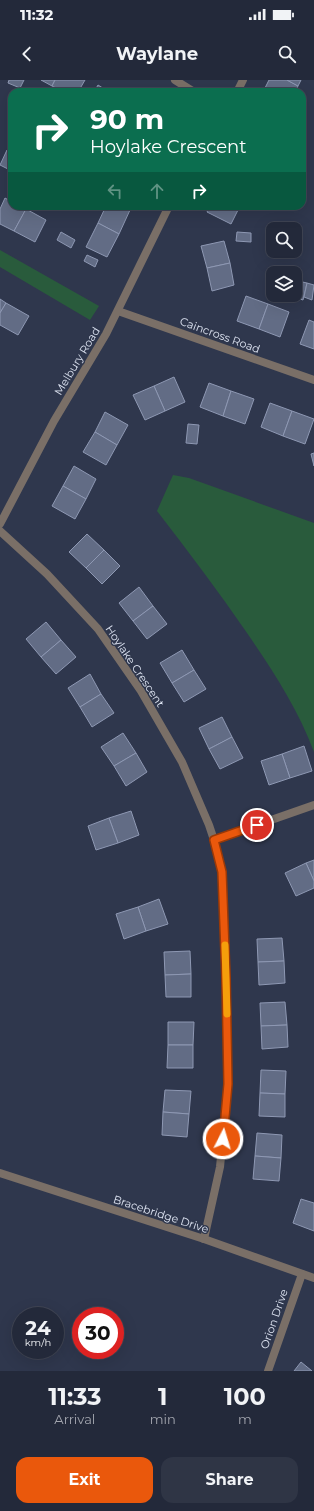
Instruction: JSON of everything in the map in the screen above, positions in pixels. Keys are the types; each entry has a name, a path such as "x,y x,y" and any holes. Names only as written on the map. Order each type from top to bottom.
{"street":[{"path":"176,80 188,88"},
{"name":"Melbury Road","path":"0,524 54,421 118,311 167,210"},
{"name":"Caincross Road","path":"118,311 314,380"},
{"name":"Hoylake Crescent","path":"0,531 47,574 98,629 141,691 182,762 210,825 222,872 228,1084 220,1167 204,1239"},
{"path":"214,840 314,805"},
{"name":"Bracebridge Drive","path":"0,1173 204,1239 314,1278"},
{"name":"Orion Drive","path":"268,1371 302,1274"}],"green space":[{"path":"0,250 99,306 90,320 0,267"},
{"path":"173,475 189,478 314,523 314,752 293,705 266,662 214,586 157,511"}],"building":[{"path":"9,80 24,80 20,88 8,83"},
{"path":"41,80 55,80 52,86"},
{"path":"55,80 85,80 80,88 56,88 52,86"},
{"path":"269,80 287,80 298,86 297,88 265,88"},
{"path":"287,80 301,80 298,86"},
{"path":"7,150 8,150 8,169 0,165"},
{"path":"5,198 8,200 8,210 25,210 14,231 0,224 0,209"},
{"path":"25,210 46,220 35,242 14,231"},
{"path":"104,210 130,210 119,234 98,223"},
{"path":"208,210 238,210 231,224 207,212"},
{"path":"98,223 119,234 107,257 86,247"},
{"path":"61,232 75,240 71,248 57,240"},
{"path":"237,232 251,233 251,242 236,241"},
{"path":"224,241 230,263 207,268 201,246"},
{"path":"87,255 98,260 95,267 84,261"},
{"path":"230,263 234,285 212,291 207,268"},
{"path":"302,282 307,283 302,300"},
{"path":"307,283 314,285 312,300 304,297"},
{"path":"246,296 268,304 259,329 237,321"},
{"path":"0,299 6,303 0,313"},
{"path":"6,303 29,316 18,335 0,325 0,313"},
{"path":"268,304 289,312 280,337 259,329"},
{"path":"309,320 314,322 314,349 300,344"},
{"path":"174,377 185,402 165,411 154,386"},
{"path":"209,383 231,391 223,416 200,407"},
{"path":"154,386 165,411 145,420 133,395"},
{"path":"231,391 254,399 245,424 223,416"},
{"path":"270,403 292,411 283,436 261,427"},
{"path":"292,411 314,419 305,444 283,436"},
{"path":"105,412 128,425 117,445 95,432"},
{"path":"188,424 199,425 197,444 186,443"},
{"path":"95,432 117,445 106,465 83,452"},
{"path":"314,453 314,466 311,454"},
{"path":"74,466 96,479 86,499 63,486"},
{"path":"63,486 86,499 75,519 52,506"},
{"path":"87,534 104,550 86,568 69,552"},
{"path":"104,550 120,566 102,584 86,568"},
{"path":"139,587 153,606 133,621 119,603"},
{"path":"153,606 167,624 147,639 133,621"},
{"path":"46,622 61,640 41,657 26,639"},
{"path":"61,640 76,657 56,674 41,657"},
{"path":"182,650 194,670 172,683 160,663"},
{"path":"194,670 206,689 184,702 172,683"},
{"path":"90,674 101,694 80,707 68,688"},
{"path":"101,694 114,713 92,727 80,707"},
{"path":"222,717 232,737 209,749 199,728"},
{"path":"123,733 136,753 114,766 101,747"},
{"path":"232,737 243,758 220,769 209,749"},
{"path":"304,746 312,771 290,778 282,754"},
{"path":"136,753 147,772 126,786 114,766"},
{"path":"282,754 290,778 269,785 261,761"},
{"path":"131,811 139,835 118,843 109,818"},
{"path":"109,818 118,843 96,850 88,826"},
{"path":"314,860 314,881 306,863"},
{"path":"306,863 314,881 314,888 296,896 285,873"},
{"path":"159,899 168,924 146,931 138,907"},
{"path":"138,907 146,931 124,939 116,914"},
{"path":"282,938 284,961 258,962 257,939"},
{"path":"190,951 191,974 165,975 164,952"},
{"path":"284,961 285,983 259,985 258,962"},
{"path":"191,974 191,997 166,997 165,975"},
{"path":"285,1002 287,1025 261,1026 260,1003"},
{"path":"168,1022 194,1022 193,1045 168,1045"},
{"path":"287,1025 288,1047 262,1049 261,1026"},
{"path":"168,1045 193,1045 193,1068 167,1068"},
{"path":"261,1070 286,1071 285,1094 260,1093"},
{"path":"165,1090 191,1091 189,1114 163,1112"},
{"path":"260,1093 285,1094 285,1117 259,1116"},
{"path":"163,1112 189,1114 187,1137 162,1135"},
{"path":"257,1133 282,1135 281,1158 255,1156"},
{"path":"255,1156 281,1158 279,1181 253,1179"},
{"path":"301,1199 314,1203 314,1231 293,1223"},
{"path":"301,1362 312,1371 294,1371"}],"slow traffic":[{"path":"225,945 227,1014"}],"route":[{"path":"223,1139 228,1084 226,978 222,872 214,840 257,825"}]}
